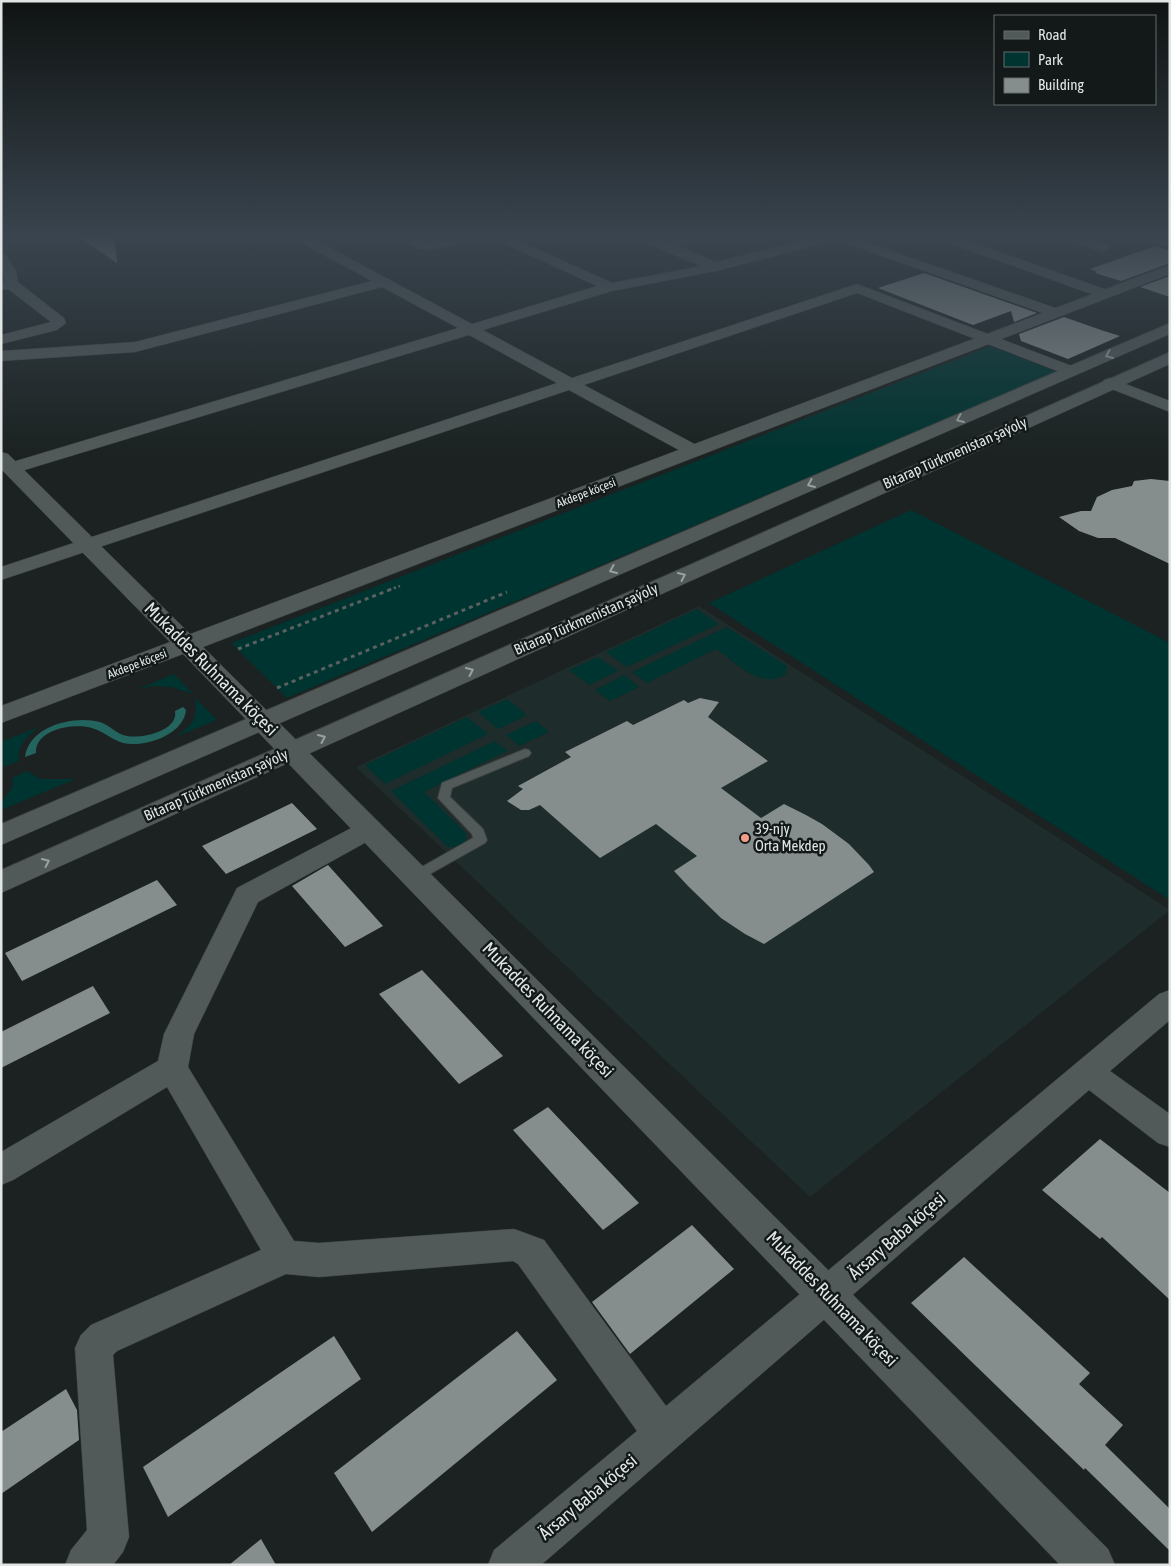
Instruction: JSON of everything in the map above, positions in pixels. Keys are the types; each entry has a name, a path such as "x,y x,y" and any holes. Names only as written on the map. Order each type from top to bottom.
{"street":[{"path":"1,340 52,327 59,323 43,308"},
{"path":"1,356 135,347 285,308"},
{"path":"432,308 694,452"},
{"path":"6,463 540,308"},
{"path":"1,574 797,308"},
{"path":"909,308 1071,371"},
{"path":"1042,308 1056,313"},
{"name":"Akdepe köçesi","path":"1,715 1069,308"},
{"name":"Bitarap Türkmenistan şaýoly","path":"1,835 1170,328"},
{"name":"Bitarap Türkmenistan şaýoly","path":"1,882 1170,357"},
{"path":"1110,384 1170,407"},
{"name":"Mukaddes Ruhnama köçesi","path":"6,463 264,721 1092,1565"},
{"path":"284,1257 172,1068 179,1034 247,895 370,829"},
{"name":"Ärsary Baba köçesi","path":"509,1565 1170,1002"},
{"path":"1,1170 172,1068"},
{"path":"1088,1072 1170,1133"},
{"path":"86,1565 108,1537 94,1348 104,1338 284,1257 319,1260 514,1246 531,1252 663,1434"}],"lane":[{"path":"416,876 480,840 478,832 444,798 446,786 525,753"}],"shaded area":[{"name":"39-njy Orta Mekdep","path":"699,606 1170,910 810,1197 356,767"},
{"path":"183,707 186,710 184,719 171,733 162,738 141,743 123,743 92,728 66,727 49,733 42,738 37,745 36,753 25,757 28,746 35,737 54,725 78,720 89,720 104,723 127,736 149,735 171,724 175,718 175,711"}],"green space":[{"path":"991,346 1057,372 287,698 231,643"},
{"path":"911,510 1170,643 1170,900 709,603"},
{"path":"697,609 719,624 627,667 606,652"},
{"path":"727,627 787,666 786,673 777,678 759,677 740,667 716,649 647,683 632,672"},
{"path":"598,657 618,671 589,685 569,670"},
{"path":"174,674 193,694 171,687 153,686 138,689"},
{"path":"624,675 639,687 610,701 595,690"},
{"path":"195,698 217,720 175,737 190,725 196,712"},
{"path":"507,699 527,715 498,729 478,712"},
{"path":"467,717 488,734 385,784 365,765"},
{"path":"536,721 549,732 519,746 506,735"},
{"path":"39,727 27,737 22,745 19,761 3,767 1,765 1,742"},
{"path":"495,741 507,751 424,792 466,833 466,842 454,847 448,847 391,791"},
{"path":"27,771 40,779 76,779 1,810 1,804 13,786 12,778"}],"building":[{"path":"930,308 1023,308 1037,313 1014,322 1011,311 973,325"},
{"path":"1064,317 1120,336 1068,359 1021,341 1019,334"},
{"path":"1151,479 1170,481 1170,564 1115,538 1098,538 1079,531 1059,517 1081,511 1091,511 1097,497 1112,490 1132,486 1134,481"},
{"path":"700,698 719,702 708,717 768,761 721,788 761,818 784,804 806,815 849,844 874,872 764,944 721,918 674,871 697,856 656,824 600,858 540,805 529,810 521,810 507,801 523,789 518,786 571,757 565,752 627,721 633,725 684,700 688,703"},
{"path":"292,803 317,829 226,874 202,846"},
{"path":"328,865 383,926 345,947 292,886"},
{"path":"157,880 177,905 22,981 5,953"},
{"path":"422,970 503,1056 459,1084 379,994"},
{"path":"93,986 110,1013 1,1068 1,1032"},
{"path":"548,1107 639,1203 603,1230 513,1130"},
{"path":"1100,1139 1170,1193 1170,1300 1102,1237 1100,1239 1042,1190"},
{"path":"692,1225 734,1269 630,1354 592,1302"},
{"path":"964,1257 1090,1373 1079,1384 1123,1425 1105,1445 1170,1509 1170,1551 911,1303"},
{"path":"517,1331 557,1380 372,1532 334,1473"},
{"path":"334,1336 361,1379 168,1517 143,1467"},
{"path":"66,1389 77,1410 79,1440 1,1494 1,1432"},
{"path":"261,1539 276,1565 229,1565"}],"place":[{"name":"39-njy Orta Mekdep","path":"745,838"}]}
